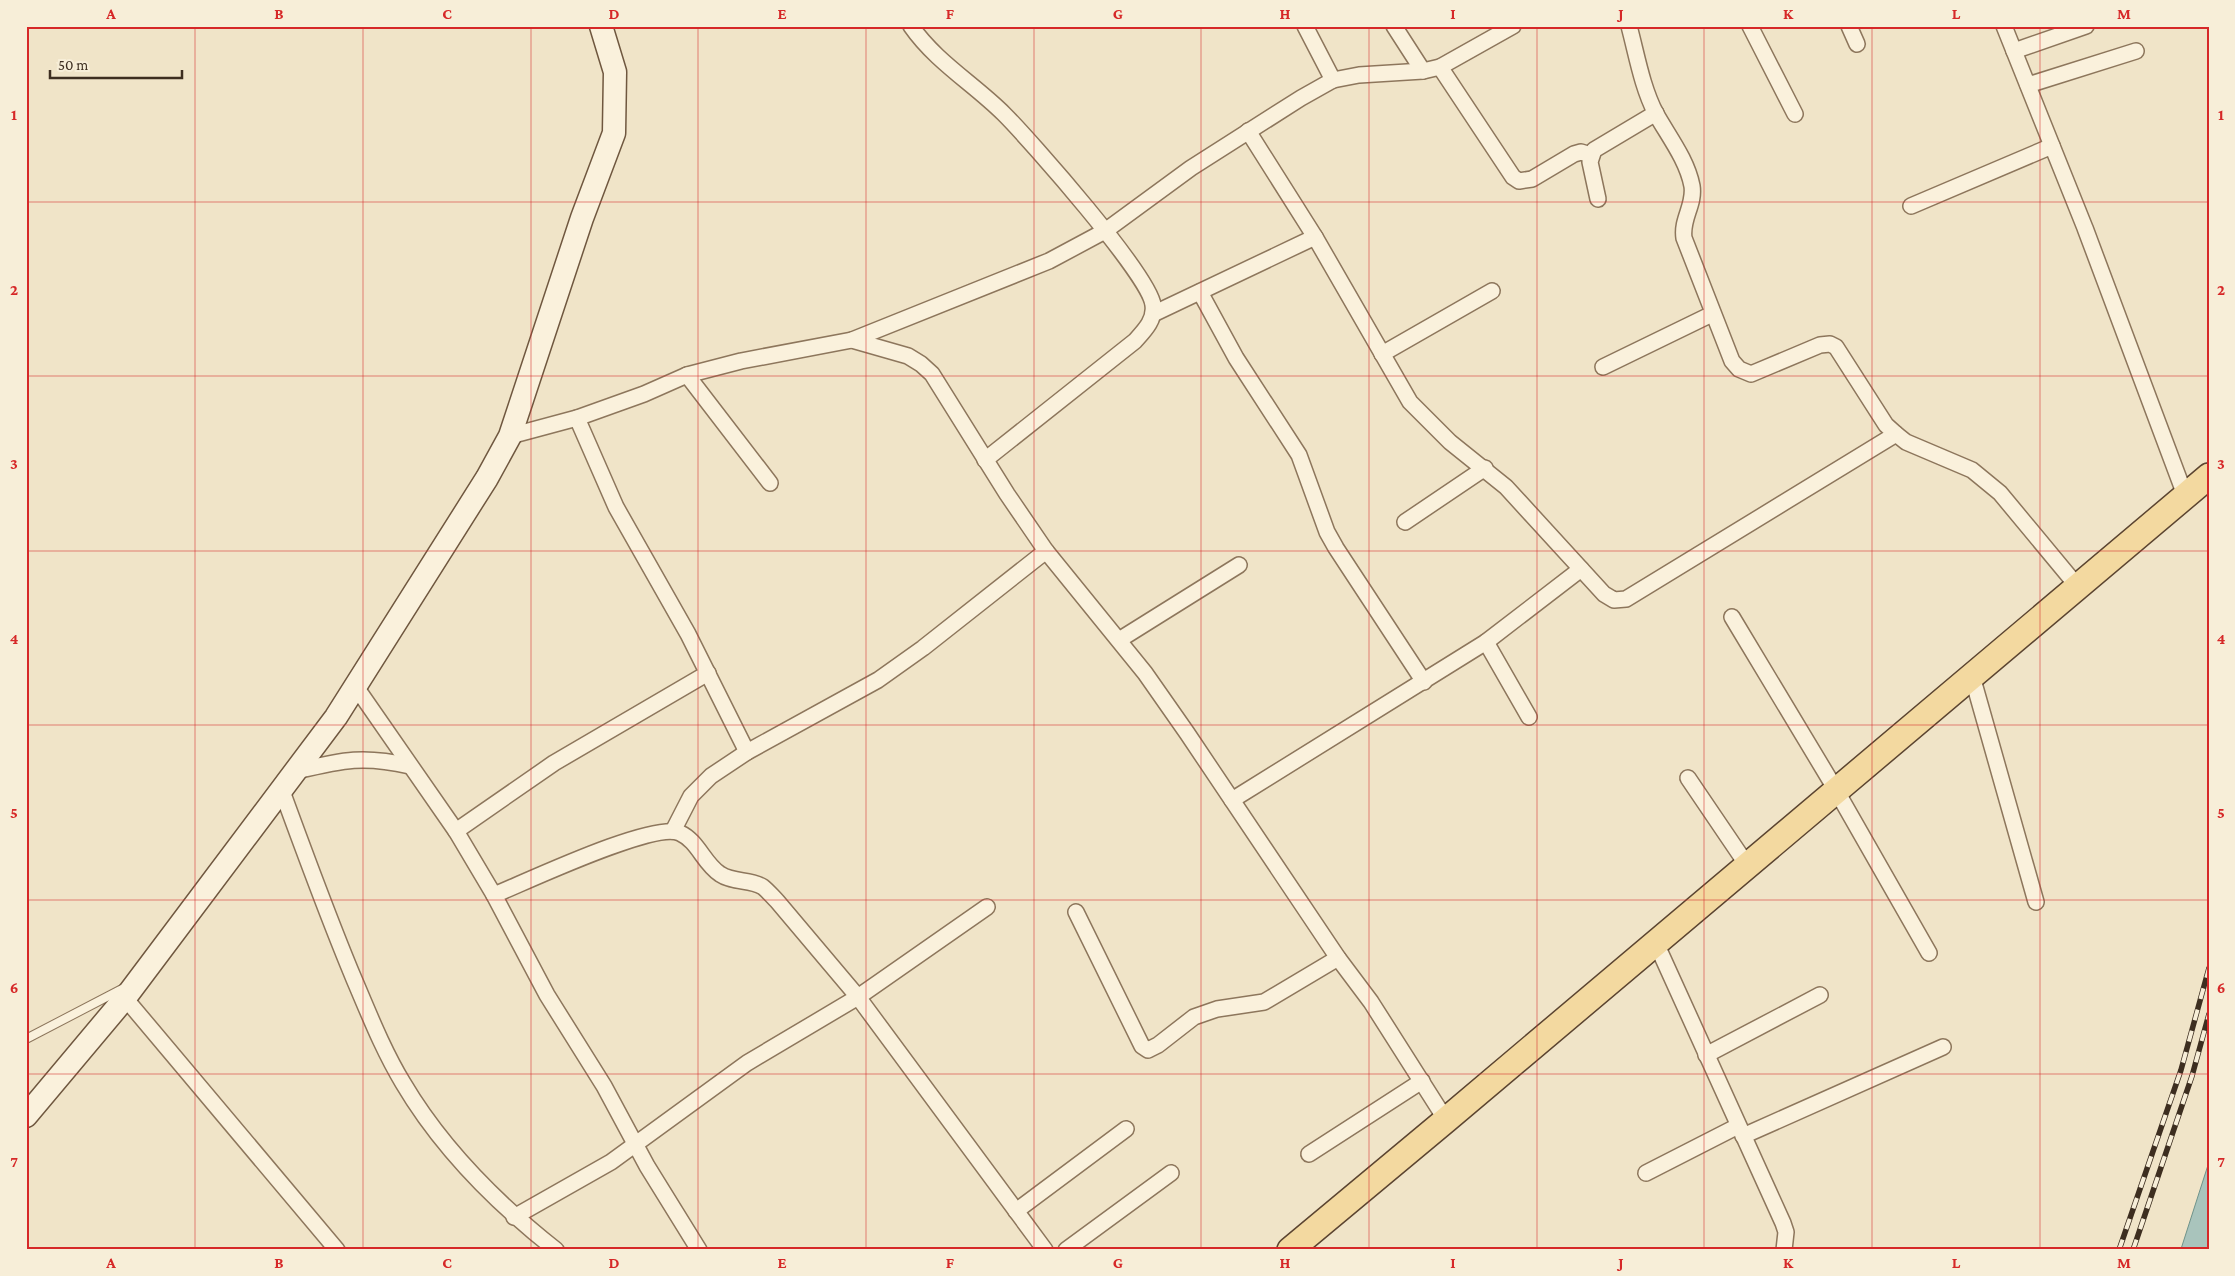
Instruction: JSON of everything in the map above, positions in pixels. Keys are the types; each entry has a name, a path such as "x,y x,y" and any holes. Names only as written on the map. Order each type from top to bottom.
{"main road":[{"path":"1290,1250 2209,476"}],"street":[{"path":"26,1116 131,990 282,792 356,686 483,486 510,436 582,218 614,133 615,72 601,26"},
{"path":"911,26 938,58 1004,114 1105,231 1146,286 1153,302 1153,314 1148,326 1135,341 985,460"},
{"path":"1394,26 1423,71"},
{"path":"510,436 577,418 644,394 687,375 741,361 852,340 1020,274 1105,231 1191,168 1333,80 1359,75 1423,71 1440,67 1513,26"},
{"path":"1629,26 1639,67 1656,113 1673,141 1690,179 1692,201 1682,228 1684,238 1712,314 1732,361 1739,369 1751,374 1820,345 1830,344 1836,347 1886,425 1906,442 1972,470 1987,482 2000,493 2078,587"},
{"path":"1750,26 1795,114"},
{"path":"1849,26 1857,44"},
{"path":"2004,26 2052,146 2185,495"},
{"path":"2014,51 2086,26"},
{"path":"1307,27 1333,80"},
{"path":"2028,85 2136,51"},
{"path":"1440,67 1513,177 1519,181 1532,179 1574,154 1581,152 1591,155"},
{"path":"1598,199 1590,162 1591,155 1600,144 1656,113"},
{"path":"1248,131 1314,237 1400,387 1421,415 1450,442 1485,468 1506,487 1604,594 1614,600 1626,599 1896,434"},
{"path":"1911,206 2052,146"},
{"path":"1153,314 1314,237"},
{"path":"1382,354 1492,291"},
{"path":"1200,292 1236,358 1299,455 1327,532 1336,548 1424,682"},
{"path":"1603,366 1712,314"},
{"path":"852,340 888,349 922,364 932,374 985,460 1046,551 1145,673 1338,958 1371,1002 1446,1120"},
{"path":"687,375 770,483"},
{"path":"577,418 616,507 688,634 747,752"},
{"path":"1405,522 1485,468"},
{"path":"673,831 684,805 698,787 747,752 878,680 923,648 1046,551"},
{"path":"1119,640 1239,566"},
{"path":"1232,800 1486,642 1581,569"},
{"path":"1732,618 1836,790 1929,953"},
{"path":"1486,642 1529,716"},
{"path":"456,831 554,763 708,673"},
{"path":"1972,676 2036,902"},
{"path":"356,686 456,831 494,895 547,994 604,1086 669,1204 699,1250"},
{"path":"296,771 359,759 384,760 410,766"},
{"path":"1688,778 1748,865"},
{"path":"282,792 338,941 370,1018 402,1082 433,1127 466,1169 514,1217 556,1250"},
{"path":"494,895 626,842 661,831 673,831 683,834 718,873 727,878 762,887 858,997 1045,1250"},
{"path":"514,1217 593,1173 747,1063 858,997 988,907"},
{"path":"1076,912 1142,1046 1148,1050 1158,1045 1194,1017 1217,1009 1264,1002 1338,958"},
{"path":"1656,943 1783,1223 1786,1232 1784,1250"},
{"path":"131,990 337,1250"},
{"path":"1706,1054 1820,995"},
{"path":"1646,1173 1741,1131 1943,1047"},
{"path":"1309,1154 1422,1081"},
{"path":"1016,1210 1126,1130"},
{"path":"1066,1250 1171,1174"}],"lane":[{"path":"26,1039 131,990"}],"water":[{"path":"2209,1162 2209,1250 2181,1250 2181,1249"}],"railway":[{"path":"2119,1250 2181,1070 2209,968"},
{"path":"2133,1250 2192,1076 2209,1014"}]}
